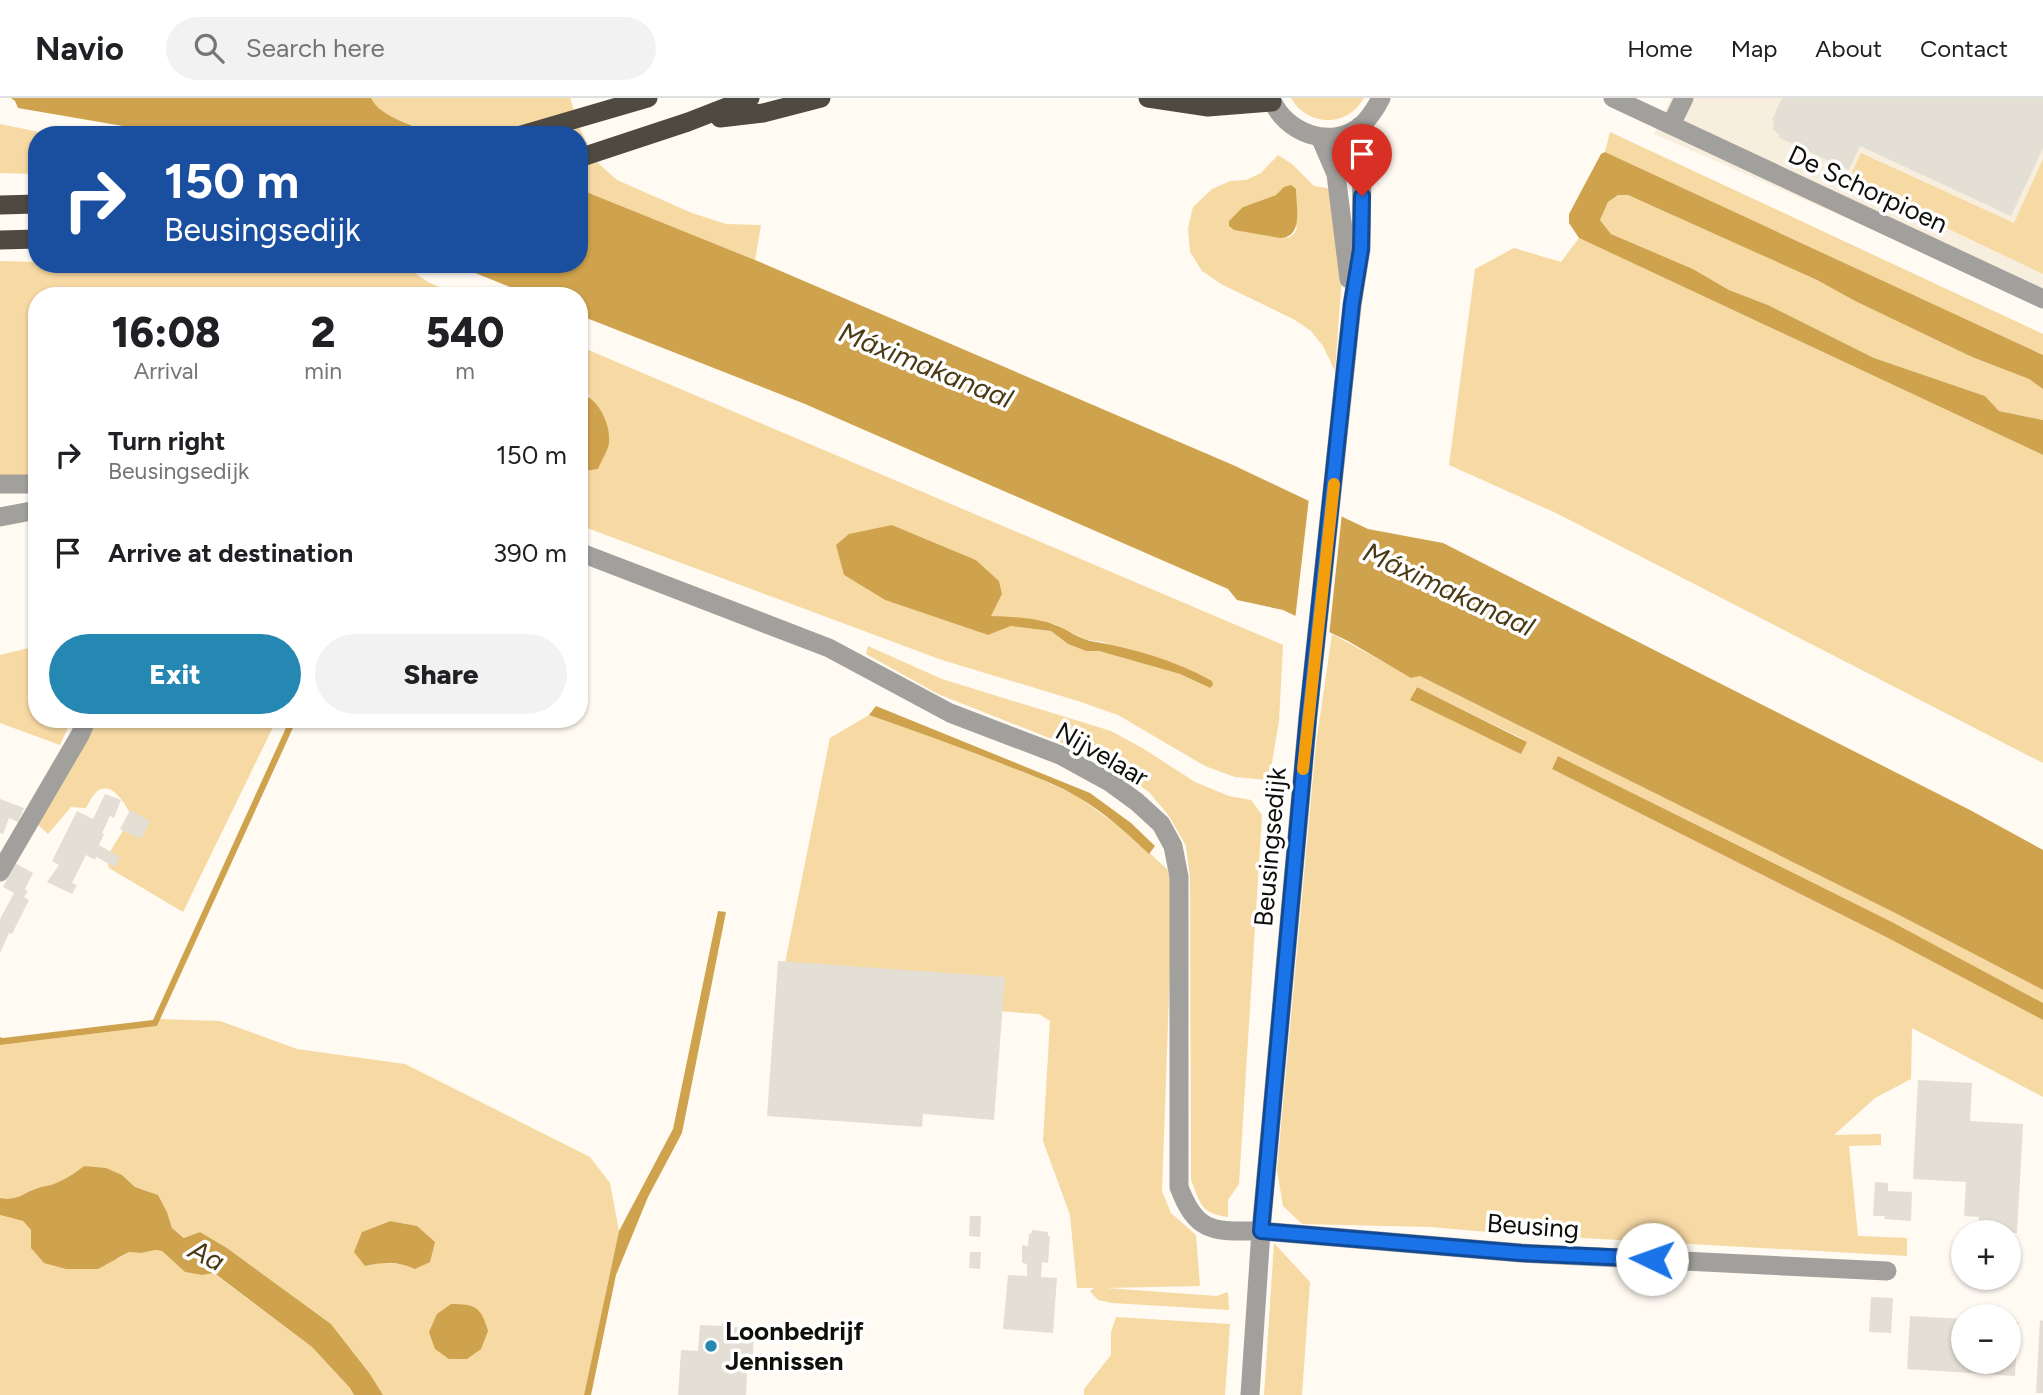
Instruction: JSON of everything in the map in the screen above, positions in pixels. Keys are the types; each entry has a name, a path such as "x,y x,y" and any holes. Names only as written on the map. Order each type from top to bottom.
{"highway":[{"path":"552,126 648,98"},
{"path":"588,155 750,98"},
{"path":"688,122 763,113 821,98"},
{"path":"1148,98 1208,107 1271,100"},
{"path":"0,205 28,204"},
{"path":"0,240 28,239"}],"street":[{"path":"1271,100 1291,126 1320,137 1335,136 1360,126 1374,111 1381,98"},
{"name":"De Schorpioen","path":"1613,98 2043,299"},
{"path":"1671,125 1684,98"},
{"name":"Beusingsedijk","path":"1250,1395 1261,1231 1308,716 1352,304 1361,249 1360,126"},
{"name":"Beusingsedijk","path":"1320,137 1336,174 1352,304"},
{"path":"0,484 28,484"},
{"path":"0,517 28,512"},
{"name":"Nijvelaar","path":"588,555 830,648 950,713 1060,755 1111,783 1161,824 1173,846 1179,877 1179,1187 1186,1207 1205,1226 1233,1231 1261,1231"},
{"path":"0,872 83,728"},
{"name":"Beusing","path":"1261,1231 1521,1253 1886,1271"}],"shaded area":[{"path":"371,98 570,98 579,126 414,126 391,117 373,104"},
{"path":"1291,98 1364,98 1348,115 1328,120 1307,114 1298,108"},
{"path":"1671,98 2043,98 2043,304 1654,134"},
{"path":"0,124 28,130 28,174 0,173"},
{"path":"1610,132 2043,334 2043,355 1605,152"},
{"path":"588,145 599,164 617,180 692,213 726,224 761,225 755,260 588,193"},
{"path":"1861,153 2014,223 2043,159 2043,274 1848,181"},
{"path":"1278,155 1292,164 1314,186 1333,189 1342,277 1335,371 1323,346 1311,331 1295,320 1223,285 1202,271 1190,252 1188,228 1193,207 1212,189 1261,173","holes":["1276,195 1297,228 1288,238 1243,207"]},
{"path":"1618,195 1628,195 1817,280 1972,357 2029,379 2043,389 2043,420 1999,411 1985,396 1874,358 1768,305 1729,290 1693,269 1611,234 1600,220 1608,202"},
{"path":"1579,238 2043,455 2043,763 1556,513 1449,465 1475,269 1514,248 1561,262"},
{"path":"0,261 28,262 28,273 415,273 439,287 28,287 28,477 0,476"},
{"path":"588,350 1283,645 1279,721 1269,780 1235,777 1205,766 1118,715 942,660 588,528 588,471 598,469 589,395","holes":["892,525 976,560 999,581 1002,594 990,616 1054,624 1087,640 1103,642 1213,685 1209,688 1180,674 1099,651 1086,651 1068,644 1051,631 1011,626 988,635 885,600 844,575"]},
{"path":"1332,634 1411,677 1420,676 1899,915 2043,990 2043,1003 1892,922 1558,756 1552,769 1886,937 2043,1020 2043,1097 1912,1028 1911,1079 1875,1098 1834,1135 1881,1134 1881,1145 1849,1146 1858,1236 1907,1238 1907,1256 1510,1234 1431,1227 1302,1224 1283,1206 1277,1170 1316,744","holes":["1416,687 1527,741 1411,700"]},
{"path":"868,646 942,679 1111,731 1195,782 1229,796 1251,800 1262,815 1239,1184 1228,1200 1228,1217 1212,1213 1203,1206 1191,1180 1190,878 1186,846 1169,816 1149,792 1118,771 1067,745 938,694 866,654"},
{"path":"28,648 28,728 68,728 60,745 0,723 0,655"},
{"path":"869,715 962,748 1077,796 1125,831 1167,869 1173,886 1162,1191 1171,1213 1196,1235 1200,1286 1106,1288 1217,1296 1228,1292 1229,1310 1112,1303 1098,1300 1090,1291 1094,1288 1077,1288 1070,1215 1043,1141 1050,1021 1039,1014 794,997 783,973 830,738"},
{"path":"88,728 273,728 183,912 109,868 106,858 132,816 123,801 110,789 99,790 86,808 71,807 48,834 34,821"},
{"path":"160,1019 220,1021 297,1049 405,1064 590,1157 610,1183 619,1231 584,1395 383,1395 331,1324 227,1248 200,1232 185,1238 172,1228 158,1195 135,1187 122,1175 84,1166 55,1184 16,1197 0,1198 0,1045 157,1026","holes":["389,1221 417,1226 404,1264 380,1263 365,1266 362,1232"]},
{"path":"0,1215 23,1221 31,1230 118,1259 129,1252 162,1251 185,1272 202,1275 213,1273 312,1347 354,1395 0,1395"},
{"path":"1274,1243 1310,1282 1302,1395 1264,1395"},
{"path":"1116,1317 1230,1324 1225,1395 1084,1395 1084,1389 1111,1355 1111,1332"}],"water":[{"path":"11,98 371,98 383,111 414,126 123,126 18,108"},
{"path":"1605,152 2043,355 2043,389 2029,379 1972,357 1817,280 1628,195 1618,195 1608,202 1600,220 1611,234 1693,269 1729,290 1768,305 1874,358 1985,396 1999,411 2043,420 2043,455 1579,238 1569,223 1569,214 1601,154"},
{"path":"1291,185 1296,189 1297,220 1296,227 1288,236 1280,238 1234,230 1229,226 1229,221 1243,207 1276,195 1284,187"},
{"name":"Máximakanaal","path":"588,193 755,260 1233,465 1368,529 1443,543 1970,810 2043,850 2043,990 1899,915 1420,676 1411,678 1348,641 1283,610 1237,600 1228,589 805,404 588,319 588,287 510,287 475,273 588,273"},
{"path":"588,397 602,412 608,428 608,446 598,469 588,471"},
{"path":"892,525 976,560 999,581 1002,594 991,616 1047,622 1086,640 1168,661 1212,681 1213,685 1210,688 1180,674 1099,651 1086,651 1068,644 1051,631 1011,626 988,635 885,600 844,575 836,545 849,534"},
{"path":"1417,687 1527,742 1521,754 1410,700"},
{"path":"876,706 1090,793 1131,823 1155,846 1149,854 1097,810 1053,785 975,753 869,715"},
{"path":"286,728 293,728 157,1026 0,1045 0,1037 153,1020"},
{"path":"1558,756 1892,922 2043,1003 2043,1020 1886,937 1552,769"},
{"path":"718,911 726,912 682,1133 648,1197 616,1275 591,1395 584,1395 619,1231 673,1129"},
{"name":"Aa","path":"84,1166 106,1168 122,1175 135,1187 158,1195 172,1228 184,1238 200,1232 227,1248 331,1324 383,1395 354,1395 312,1347 214,1273 202,1275 185,1272 162,1251 129,1252 98,1269 66,1269 44,1263 31,1248 31,1230 23,1221 0,1215 0,1198 16,1197 54,1184"},
{"path":"390,1221 417,1226 435,1242 430,1262 415,1269 391,1263 365,1266 354,1252 362,1232"},
{"path":"451,1304 476,1308 488,1331 481,1349 467,1359 449,1359 435,1349 429,1332 437,1314"}],"pier":[{"path":"1309,498 1342,513 1329,636 1295,620"}],"building":[{"path":"1782,98 2043,98 2043,148 2011,216 1860,146 1849,170 1778,137 1772,120"},
{"path":"105,794 121,800 114,818 110,816 99,845 120,857 115,867 86,855 72,883 77,885 72,894 47,882 59,865 52,861 77,811 93,819"},
{"path":"0,799 24,808 18,822 9,818 3,834 0,833"},
{"path":"130,810 150,821 141,839 120,829"},
{"path":"15,863 33,873 25,889 28,891 24,897 29,900 0,953 0,919 14,893 3,887"},
{"path":"778,961 1005,977 994,1120 923,1114 922,1127 767,1116"},
{"path":"1918,1080 1972,1083 1970,1121 2023,1124 2018,1220 1979,1220 1979,1217 1964,1216 1966,1182 1913,1179"},
{"path":"1875,1182 1888,1183 1888,1191 1912,1192 1911,1221 1873,1216"},
{"path":"970,1216 981,1216 980,1237 969,1236"},
{"path":"1032,1230 1048,1232 1050,1236 1048,1263 1042,1262 1041,1277 1057,1278 1053,1333 1003,1329 1008,1275 1027,1276 1027,1264 1022,1263 1022,1245 1028,1246"},
{"path":"970,1252 981,1252 980,1269 969,1268"},
{"path":"1871,1297 1893,1298 1891,1333 1869,1332"},
{"path":"1910,1316 1951,1318 1951,1372 1907,1369"},
{"path":"2040,1320 2043,1321 2043,1393 2036,1393"},
{"path":"722,1323 732,1324 732,1327 754,1328 753,1356 748,1356 746,1395 678,1395 681,1350 698,1351 700,1325 722,1326"},
{"path":"1984,1374 2015,1374 2015,1376"}],"slow traffic":[{"path":"1303,769 1334,484"}],"place":[{"name":"Loonbedrijf Jennissen","path":"711,1346"}],"route":[{"path":"1362,196 1361,249 1352,304 1308,716 1261,1231 1521,1253 1652,1259"}]}
